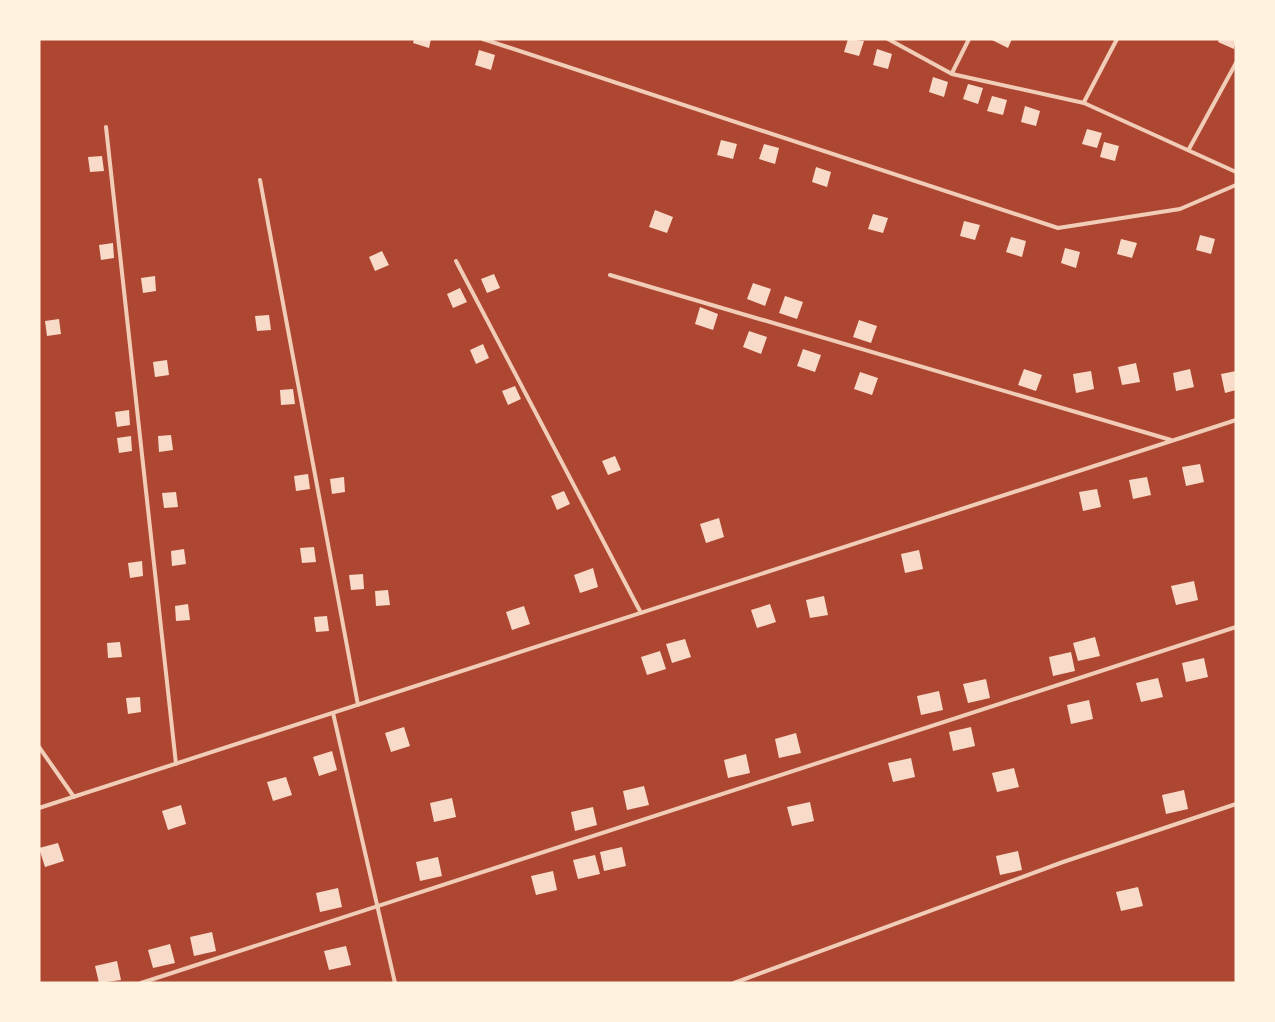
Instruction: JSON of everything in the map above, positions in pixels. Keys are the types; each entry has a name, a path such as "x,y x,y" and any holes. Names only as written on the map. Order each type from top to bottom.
{"lane":[{"path":"483,39 1058,228 1180,209 1236,185"},
{"path":"888,39 952,74 1084,103 1190,149 1236,172"},
{"path":"952,74 969,39"},
{"path":"1084,103 1117,39"},
{"path":"1190,149 1236,63"},
{"path":"106,127 176,764"},
{"path":"260,180 358,705"},
{"path":"456,261 641,613"},
{"path":"610,275 1172,441"},
{"path":"39,808 1236,420"},
{"path":"141,983 1236,627"},
{"path":"333,713 395,983"},
{"path":"39,747 74,797"},
{"path":"734,983 1052,866 1236,804"}],"shaded area":[{"path":"39,39 1236,39 1236,983 39,983"}],"building":[{"path":"414,39 431,39 429,48 413,43"},
{"path":"848,39 864,41 859,56 844,52"},
{"path":"990,39 1012,39 1008,48"},
{"path":"1219,39 1236,39 1234,49 1218,42"},
{"path":"877,49 892,54 888,69 873,65"},
{"path":"479,50 495,55 491,70 475,65"},
{"path":"933,77 948,82 944,97 929,92"},
{"path":"968,84 983,88 978,104 963,99"},
{"path":"992,96 1007,100 1003,115 987,111"},
{"path":"1025,106 1040,111 1036,126 1021,122"},
{"path":"1087,129 1102,133 1097,148 1082,144"},
{"path":"721,140 737,144 733,159 717,155"},
{"path":"1104,142 1119,146 1115,161 1100,157"},
{"path":"764,144 779,148 775,164 759,159"},
{"path":"102,156 104,171 90,172 88,157"},
{"path":"816,167 831,172 827,187 812,182"},
{"path":"655,210 673,217 667,233 649,227"},
{"path":"873,214 888,218 883,233 868,229"},
{"path":"964,221 980,225 975,240 960,236"},
{"path":"1200,235 1215,239 1211,254 1196,250"},
{"path":"1011,237 1026,241 1022,257 1006,252"},
{"path":"1121,239 1137,243 1132,258 1117,254"},
{"path":"113,243 114,258 101,260 99,245"},
{"path":"1065,248 1080,252 1076,268 1061,263"},
{"path":"382,251 389,265 375,271 369,257"},
{"path":"494,274 500,288 487,293 481,279"},
{"path":"155,276 156,291 143,293 141,278"},
{"path":"753,283 771,289 765,306 747,299"},
{"path":"460,288 467,302 453,308 447,294"},
{"path":"785,296 803,302 797,319 779,313"},
{"path":"700,307 718,314 713,330 695,324"},
{"path":"269,315 271,330 257,331 255,316"},
{"path":"59,319 61,334 47,336 45,321"},
{"path":"859,320 877,326 871,343 853,337"},
{"path":"749,331 767,337 761,354 743,347"},
{"path":"483,344 489,358 476,364 470,350"},
{"path":"803,349 821,355 815,372 797,366"},
{"path":"167,360 169,375 155,377 153,362"},
{"path":"1136,363 1140,382 1122,385 1118,367"},
{"path":"1024,369 1042,375 1036,391 1018,385"},
{"path":"1190,369 1194,387 1176,391 1173,373"},
{"path":"1091,371 1094,389 1076,393 1073,374"},
{"path":"1236,371 1236,390 1225,393 1221,374"},
{"path":"860,372 878,378 872,395 854,389"},
{"path":"515,386 521,399 508,405 502,391"},
{"path":"293,389 295,404 281,405 280,390"},
{"path":"129,410 130,425 117,427 115,412"},
{"path":"171,435 173,450 159,452 158,436"},
{"path":"131,436 132,451 119,453 117,438"},
{"path":"615,456 621,470 608,475 602,461"},
{"path":"1200,464 1204,482 1186,486 1182,467"},
{"path":"308,474 310,489 296,491 294,476"},
{"path":"344,477 345,492 332,494 330,479"},
{"path":"1147,477 1151,495 1133,499 1129,480"},
{"path":"1097,489 1101,507 1083,511 1079,492"},
{"path":"564,491 570,504 557,510 551,496"},
{"path":"176,492 178,507 164,508 162,493"},
{"path":"719,518 724,537 706,543 700,524"},
{"path":"314,547 316,562 302,563 300,548"},
{"path":"184,549 186,564 172,566 171,551"},
{"path":"919,550 923,569 905,573 901,554"},
{"path":"142,561 143,576 130,578 128,563"},
{"path":"593,568 598,587 580,593 574,575"},
{"path":"363,574 364,589 351,590 349,575"},
{"path":"1194,581 1198,600 1176,605 1171,586"},
{"path":"388,590 390,605 376,606 375,591"},
{"path":"824,596 828,615 810,618 806,600"},
{"path":"188,604 190,620 176,621 175,606"},
{"path":"770,604 776,622 757,628 751,610"},
{"path":"524,606 530,624 512,630 506,612"},
{"path":"327,616 329,631 316,632 314,617"},
{"path":"1095,637 1100,656 1078,661 1073,643"},
{"path":"685,639 691,657 672,663 666,644"},
{"path":"120,642 122,657 108,658 107,643"},
{"path":"660,651 666,669 647,675 641,657"},
{"path":"1071,652 1075,671 1053,676 1049,657"},
{"path":"1204,658 1208,677 1186,682 1182,663"},
{"path":"1158,678 1163,697 1141,702 1136,683"},
{"path":"986,679 990,698 968,703 963,684"},
{"path":"939,691 943,710 921,715 917,696"},
{"path":"140,697 141,712 128,714 126,698"},
{"path":"1089,700 1093,719 1071,724 1067,705"},
{"path":"404,727 410,746 391,752 385,733"},
{"path":"971,727 975,746 953,751 949,732"},
{"path":"796,733 801,753 779,758 775,739"},
{"path":"332,751 337,770 319,776 313,757"},
{"path":"746,754 750,773 728,778 724,760"},
{"path":"911,758 915,777 893,782 888,763"},
{"path":"1014,768 1019,787 997,792 992,773"},
{"path":"286,777 292,795 273,801 267,782"},
{"path":"644,786 649,805 627,810 623,791"},
{"path":"1184,790 1188,809 1166,814 1162,795"},
{"path":"452,798 456,817 434,822 430,803"},
{"path":"810,802 814,821 792,826 787,807"},
{"path":"181,805 186,824 168,830 162,811"},
{"path":"593,807 597,825 575,831 571,812"},
{"path":"58,843 64,861 45,867 39,848"},
{"path":"622,847 626,866 604,871 600,852"},
{"path":"1018,851 1022,870 1000,875 996,856"},
{"path":"595,855 600,874 578,879 573,860"},
{"path":"438,857 442,876 420,881 416,862"},
{"path":"553,871 557,890 536,895 531,876"},
{"path":"1138,887 1143,906 1121,911 1116,892"},
{"path":"338,888 342,907 320,912 316,893"},
{"path":"212,932 216,951 194,956 190,937"},
{"path":"170,944 175,963 153,968 148,950"},
{"path":"346,946 351,965 329,970 324,951"},
{"path":"117,961 121,980 99,983 95,966"}]}
